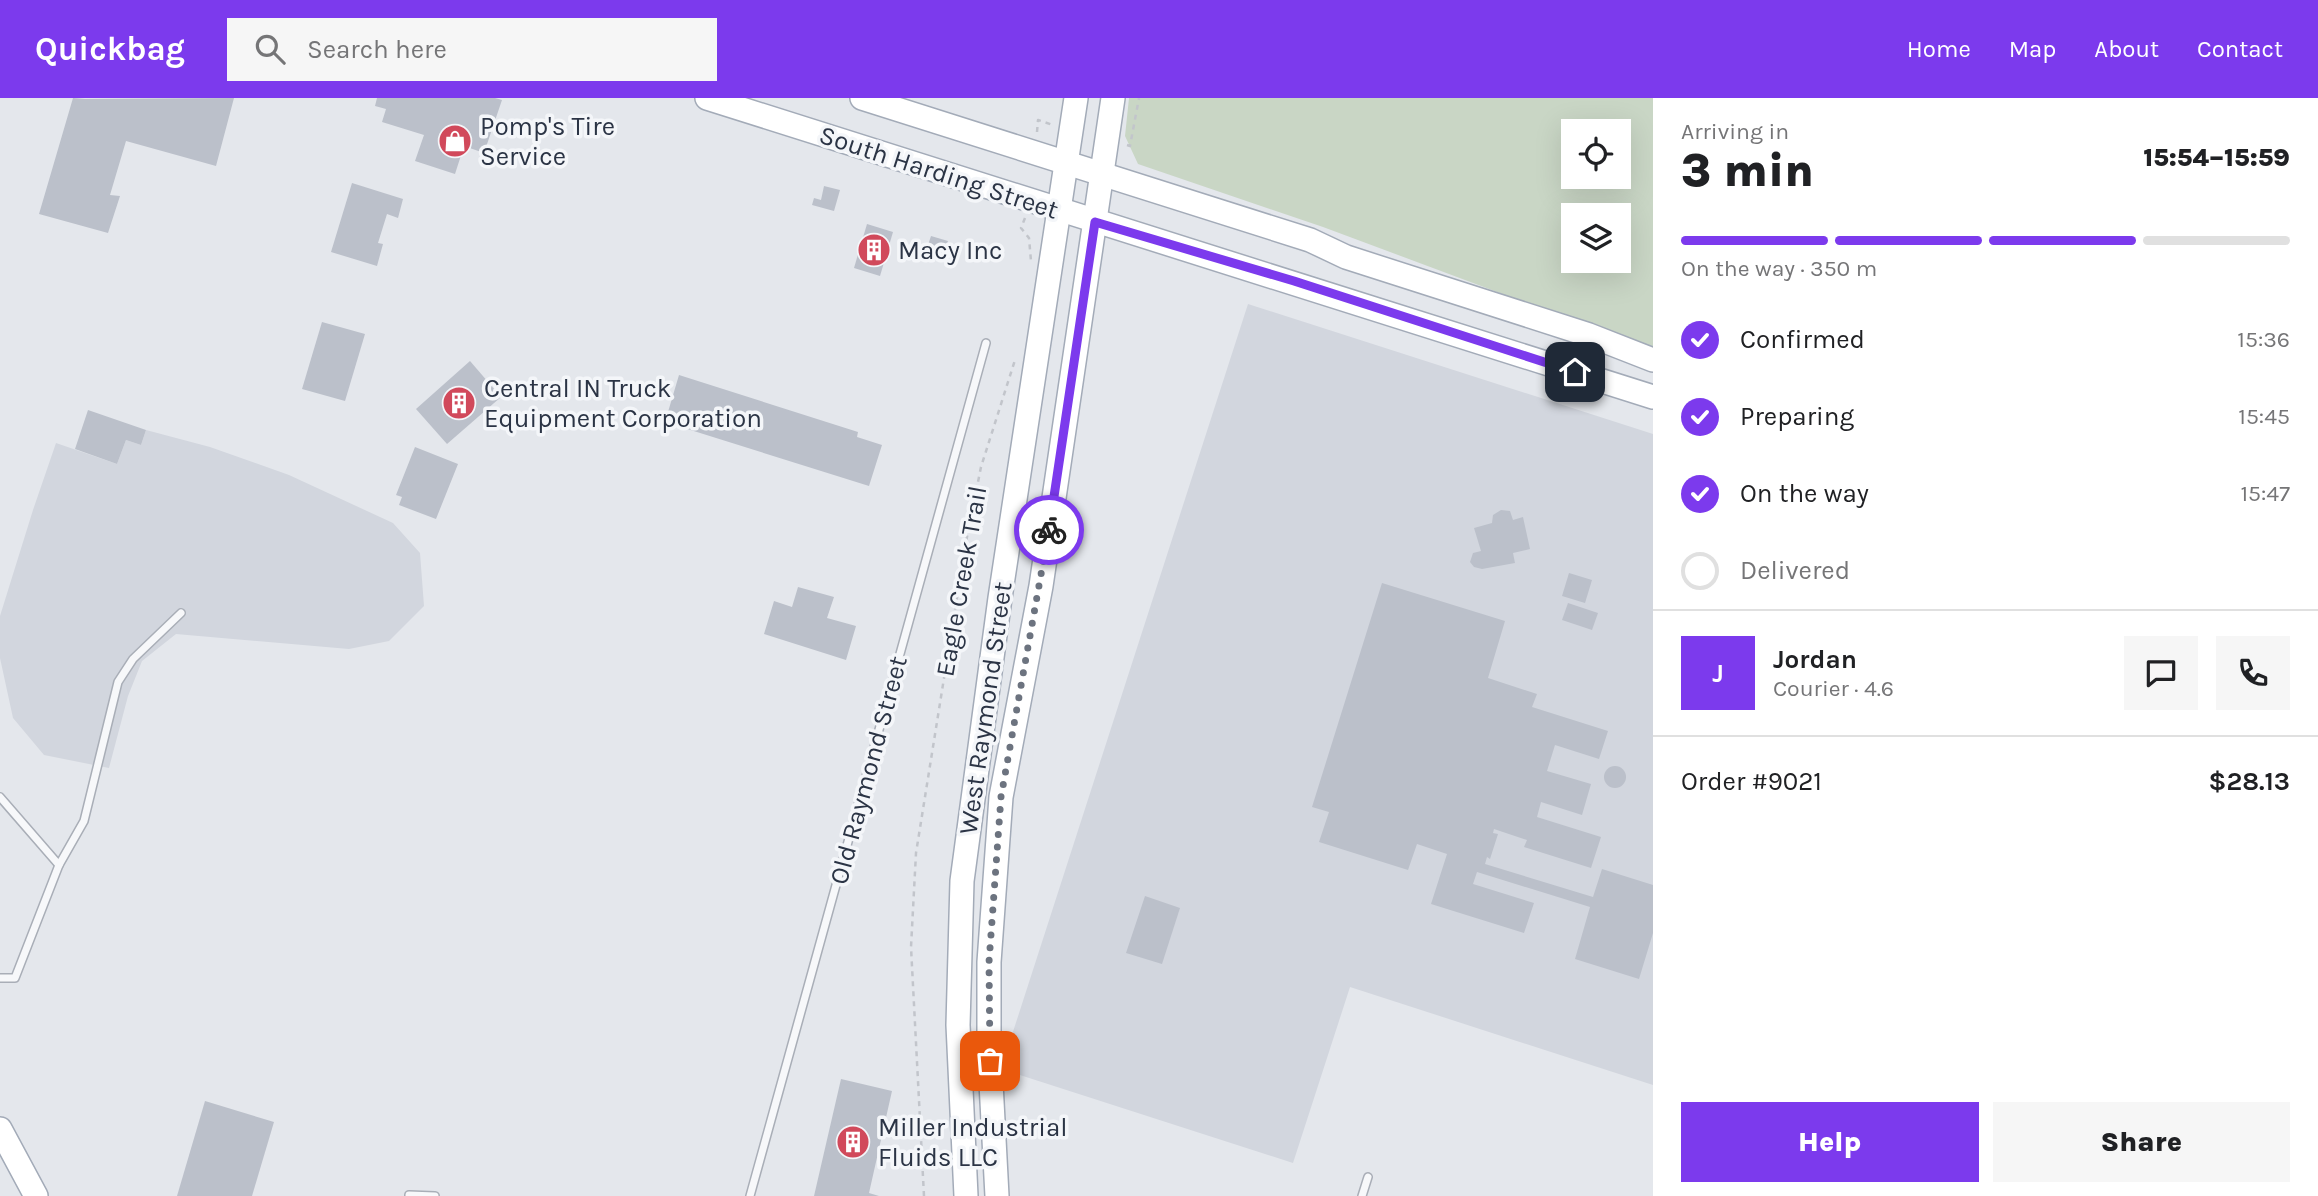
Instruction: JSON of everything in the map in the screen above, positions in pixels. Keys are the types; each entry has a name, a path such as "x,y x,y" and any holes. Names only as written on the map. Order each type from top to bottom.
{"main road":[{"name":"South Harding Street","path":"707,98 1653,397"},
{"name":"South Harding Street","path":"862,98 1310,240 1346,257 1653,360"},
{"name":"West Raymond Street","path":"966,1196 958,1025 962,881 1000,598 1076,98"},
{"name":"West Raymond Street","path":"997,1196 989,1004 998,829 1041,586 1113,98"},
{"path":"1417,321 1434,285"},
{"path":"0,1129 36,1196"}],"lane":[{"name":"Old Raymond Street","path":"750,1196 986,343"},
{"path":"0,978 15,978 59,865 84,821 118,682 133,659 181,613"},
{"path":"0,797 59,865"},
{"path":"1362,1196 1368,1177"},
{"path":"409,1195 435,1196"}],"path":[{"path":"1107,141 1130,146 1139,98"},
{"path":"1035,152 1038,120 1070,132"},
{"path":"1030,201 1021,228 1029,238 1030,273"},
{"name":"Eagle Creek Trail","path":"924,1196 911,947 916,853 965,547 981,467 1019,349"}],"shaded area":[{"path":"1248,304 1653,434 1653,1085 1350,987 1293,1163 1001,1069"},
{"path":"146,430 210,447 289,475 393,523 420,553 424,606 389,641 349,649 176,634 142,661 128,696 109,768 44,755 13,718 0,658 0,616 33,510 56,443 117,464 126,440 141,445"}],"green space":[{"path":"1129,98 1653,98 1653,350 1323,227 1138,164 1125,136"}],"building":[{"path":"73,98 234,98 216,166 126,141 110,195 120,196 108,233 39,214"},
{"name":"Pomp's Tire Service","path":"377,98 502,100 484,153 464,146 455,174 415,161 424,135 382,122 386,109 375,106"},
{"path":"352,183 403,199 398,218 387,214 378,243 383,244 377,266 331,252"},
{"path":"824,186 840,190 834,211 812,205 814,198 821,200"},
{"name":"Macy Inc","path":"867,224 893,232 880,276 854,268"},
{"path":"931,236 948,241 941,262 924,257"},
{"path":"322,322 365,334 345,401 302,389"},
{"name":"Central IN Truck Equipment Corporation","path":"470,361 501,397 447,444 416,409"},
{"path":"679,375 858,432 857,437 882,445 869,486 665,422"},
{"path":"88,410 146,430 141,445 126,440 117,464 75,449"},
{"path":"415,447 458,464 436,519 399,505 402,497 396,495"},
{"path":"1501,510 1510,511 1513,520 1523,517 1530,549 1513,553 1515,563 1482,569 1474,567 1470,562 1473,553 1481,551 1474,528 1492,523 1493,515"},
{"path":"1569,573 1592,580 1585,603 1562,596"},
{"path":"1382,583 1505,621 1488,678 1537,694 1532,707 1608,731 1599,759 1555,745 1547,771 1591,784 1582,815 1541,802 1537,817 1601,837 1591,868 1524,847 1527,840 1494,829 1493,833 1498,834 1490,859 1487,857 1485,864 1593,897 1602,869 1653,885 1653,933 1639,979 1575,959 1590,907 1477,872 1473,884 1534,903 1524,933 1431,904 1447,854 1417,844 1408,870 1319,842 1329,812 1312,807"},
{"path":"798,587 834,597 827,618 856,626 846,660 764,634 774,601 792,607"},
{"path":"1568,603 1598,613 1592,630 1562,620"},
{"path":"1615,766 1623,769 1626,777 1623,785 1615,788 1607,785 1604,777 1607,769"},
{"path":"1145,896 1180,908 1162,964 1126,953"},
{"name":"Miller Industrial Fluids LLC","path":"841,1079 892,1091 869,1193 879,1196 814,1196"},
{"path":"205,1101 274,1122 252,1196 177,1196"}],"way so far":[{"path":"990,1061 989,962 1001,797 1049,530"}],"place":[{"name":"Pomp's Tire Service","path":"455,141"},
{"name":"Macy Inc","path":"874,250"},
{"name":"Central IN Truck Equipment Corporation","path":"459,403"},
{"name":"Miller Industrial Fluids LLC","path":"853,1142"}],"route":[{"path":"1049,530 1095,222 1294,281 1575,372"}]}
